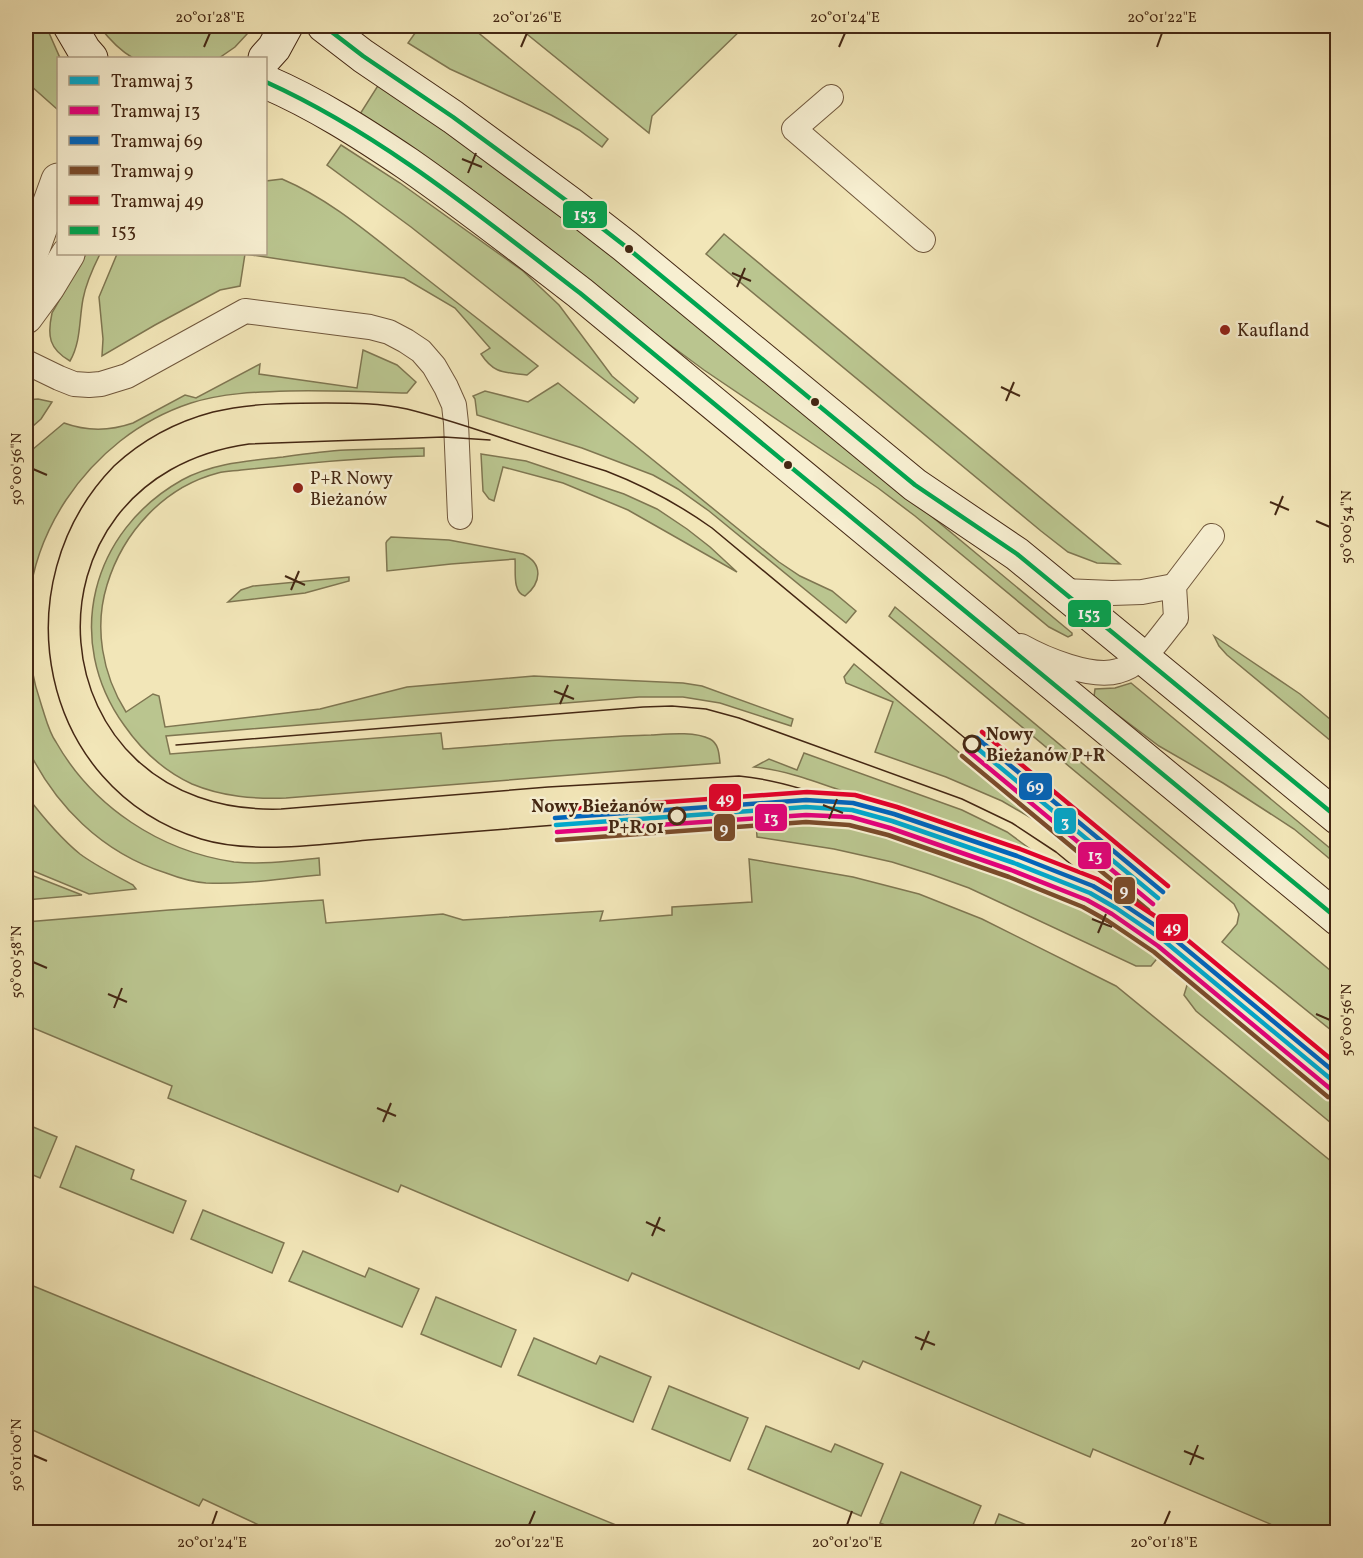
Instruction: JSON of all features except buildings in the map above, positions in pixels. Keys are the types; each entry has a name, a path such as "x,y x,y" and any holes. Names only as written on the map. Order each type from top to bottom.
{"street":[{"path":"266,57 274,48 286,26"},
{"path":"324,26 571,204 915,485 1017,554 1338,818"},
{"path":"267,82 295,95 364,134 500,231 589,300 1338,919"},
{"path":"26,268 35,211 57,181"},
{"path":"26,317 67,255"}],"lane":[{"path":"831,97 794,129 923,240"},
{"path":"26,362 74,384 101,384 127,376 245,311 370,327 389,332 421,351 434,366 454,405 460,517"},
{"path":"985,627 1041,657 1077,669 1097,672 1118,671 1143,657 1176,618 1174,586 1212,537"},
{"path":"1063,591 1142,592 1174,586"}],"green space":[{"path":"26,26 46,26 60,57 57,57 57,109 30,85 26,75"},
{"path":"99,26 252,26 235,47 220,57 132,57 115,44"},
{"path":"420,26 470,26 608,139 602,147 579,130 551,115 450,69 408,43"},
{"path":"517,26 745,26 652,116 649,133"},
{"path":"379,84 522,184 794,402 1072,635 1068,637 1049,627 878,488 704,370 517,226 360,114"},
{"path":"341,145 400,183 523,271 559,305 612,376 638,398 634,403 411,227 327,165"},
{"path":"282,179 346,216 538,366 527,375 495,369 481,354 490,348 455,308 404,278 252,255 267,255 267,181"},
{"path":"724,234 1120,564 1097,563 1068,552 706,254"},
{"path":"85,255 100,255 86,287 78,339 70,361 58,352 51,341 52,313"},
{"path":"117,255 245,255 240,286 220,290 102,356 103,339 99,297"},
{"path":"363,350 397,365 416,382 407,393 289,391 251,393 203,400 172,410 120,441 91,468 66,500 41,549 33,575 29,600 29,653 34,680 51,734 71,765 89,787 131,822 180,848 245,863 319,858 320,875 249,882 206,883 181,878 143,864 101,840 82,824 51,788 26,745 26,455 64,423 89,429 124,426 185,395 196,398 260,364 259,374 357,388"},
{"path":"558,383 779,562 800,576 832,591 856,611 846,623 709,511 653,475 582,448 477,415 473,396 485,391 528,402"},
{"path":"38,399 52,402 41,419 26,432 26,400"},
{"path":"424,448 424,456 331,461 221,472 180,489 148,514 135,530 114,566 107,585 101,617 106,666 126,712 153,694 159,696 165,727 320,709 407,687 534,676 683,683 702,686 793,719 791,726 720,703 683,697 639,697 166,736 170,754 441,733 443,749 599,737 689,734 704,736 713,741 718,750 720,763 286,798 250,797 215,792 182,779 154,759 124,725 105,692 95,658 92,624 96,590 108,558 126,528 151,502 182,480 218,466 330,451"},
{"path":"481,454 526,461 624,494 657,509 710,547 737,572 628,510 563,483 503,467 494,501 489,499 483,491"},
{"path":"391,537 449,540 523,554 530,558 537,568 537,580 525,596 521,594 516,586 515,559 387,571 386,543"},
{"path":"349,577 349,581 305,593 228,602 241,590 253,586"},
{"path":"895,607 1337,976 1337,1035 1222,942 1237,924 1239,914 1234,904 889,616"},
{"path":"1214,636 1300,694 1337,725 1337,746 1227,655"},
{"path":"854,664 1050,829 1002,801 946,777 875,752 893,702 846,683 844,677"},
{"path":"1131,683 1337,854 1337,865 1294,829 1223,783 1159,746 1094,697 1095,689 1115,688"},
{"path":"804,753 962,810 1007,832 1048,862 803,778 754,767 769,759 797,770"},
{"path":"26,795 51,826 80,854 133,885 136,889 89,894 26,868"},
{"path":"820,820 849,823 882,831 1076,902 1105,916 1160,955 1151,966 1136,966 969,888 930,874 892,862 834,849 757,837 756,821"},
{"path":"749,859 853,877 919,894 982,919 1116,986 1337,1166 1337,1532 1289,1532 1093,1449 1090,1457 863,1361 859,1369 632,1273 628,1281 401,1185 398,1192 168,1098 172,1086 26,1025 26,922 323,900 326,923 443,914 463,920 603,911 600,921 672,915 672,907 752,902"},
{"path":"26,873 82,895 26,900"},
{"path":"1188,982 1337,1105 1337,1128 1196,1011 1184,995"},
{"path":"26,1124 57,1137 40,1178 26,1172"},
{"path":"76,1146 134,1170 131,1179 186,1201 173,1233 60,1187"},
{"path":"203,1210 284,1243 272,1273 191,1239"},
{"path":"303,1251 365,1277 369,1268 419,1289 402,1327 289,1281"},
{"path":"26,1283 633,1532 274,1532 203,1499 199,1506 26,1427"},
{"path":"436,1297 516,1330 501,1367 421,1334"},
{"path":"534,1338 596,1364 600,1356 651,1377 633,1422 518,1375"},
{"path":"669,1386 748,1418 730,1461 652,1429"},
{"path":"766,1426 831,1452 835,1444 883,1464 861,1516 748,1469"},
{"path":"901,1472 981,1506 970,1532 903,1532 880,1523"},
{"path":"999,1514 1044,1532 992,1532"}],"tram line":[{"path":"556,825 306,846 262,847 220,844 201,839 146,813 103,776 72,730 54,678 48,622 57,567 78,514 114,466 136,448 160,433 199,416 241,407 284,403 366,404 407,409 606,471 673,503 712,528 972,744"},
{"path":"490,440 444,437 249,444 171,470 117,516 87,577 81,642 98,706 137,760 198,797 281,809 548,787 739,776 798,788 892,821"},
{"path":"176,745 643,707 672,706 706,709 739,718 962,799 1012,823 1056,852 1163,940"},
{"name":"49","path":"982,732 1168,886"},
{"name":"69","path":"977,738 1163,892"},
{"name":"3","path":"972,744 1158,898"},
{"name":"13","path":"967,750 1153,904"},
{"name":"9","path":"962,756 1148,910"},
{"name":"49","path":"555,810 807,792 855,795 897,807 1020,849 1097,879 1173,928 1338,1065"},
{"name":"69","path":"555,818 806,800 853,803 894,814 1017,856 1093,886 1168,934 1338,1075"},
{"name":"3","path":"556,825 806,807 852,810 892,821 1014,863 1090,893 1116,908 1163,940 1338,1085"},
{"name":"13","path":"557,832 806,815 851,817 890,828 1011,870 1087,900 1112,914 1158,946 1333,1091"},
{"name":"9","path":"557,840 806,822 849,825 888,835 1009,877 1083,907 1108,921 1154,952 1328,1097"}],"transit line":[{"name":"153","path":"324,26 363,56 453,117 625,246 915,485 1017,554 1338,818"},
{"name":"153","path":"267,82 350,126 390,151 467,206 580,293 1338,919"}],"place":[{"name":"Kaufland","path":"1225,330"},
{"name":"P+R Nowy Bieżanów","path":"298,488"},
{"name":"Nowy Bieżanów P+R","path":"972,744"},
{"name":"Nowy Bieżanów P+R 01","path":"677,816"}]}
